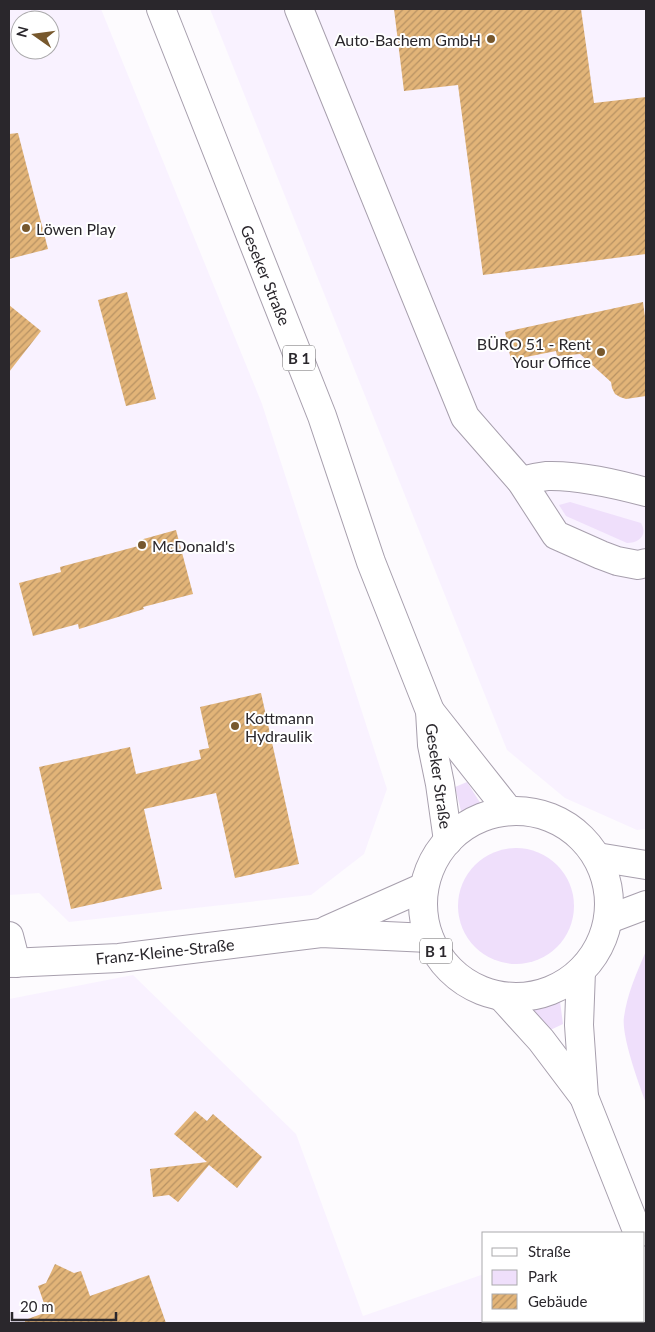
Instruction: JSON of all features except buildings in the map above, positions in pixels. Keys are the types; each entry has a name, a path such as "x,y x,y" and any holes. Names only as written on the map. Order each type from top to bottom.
{"main road":[{"name":"Geseker Straße","path":"161,9 322,416 371,562 430,711 509,811"},
{"path":"299,9 465,417 521,481 556,535 601,556 638,565 646,563"},
{"path":"521,481 547,476 606,482 646,492"},
{"name":"Geseker Straße","path":"430,711 432,745 448,841"},
{"name":"B 1","path":"509,811 547,816 574,831 597,857 608,887 609,919 598,948 581,971 541,994 502,997 484,992 462,981 442,961 429,938 423,913 424,887 434,860 448,841 466,826 491,814 509,811"},
{"path":"597,857 646,865"},
{"name":"Franz-Kleine-Straße","path":"321,933 424,887"},
{"path":"609,919 646,905"},
{"name":"Franz-Kleine-Straße","path":"12,963 119,958 321,933 429,938"},
{"path":"9,936 12,963"},
{"name":"B 1","path":"581,971 579,1025 584,1097"},
{"name":"B 1","path":"502,997 541,1040 584,1097 638,1232"}],"shaded area":[{"path":"9,9 101,9 262,404 387,789 364,854 311,895 69,922 39,893 9,895"},
{"path":"210,9 646,9 646,829 637,830 565,798 507,750"},
{"path":"133,975 296,1134 363,1316 482,1275 482,1322 595,1323 9,1323 9,999"}],"green space":[{"path":"570,502 641,523 643,535 635,542 627,543 566,516 559,505"},
{"path":"467,782 486,812 464,823 455,787"},
{"path":"516,848 538,853 557,865 569,884 574,906 569,928 557,947 538,959 516,964 494,959 475,947 463,928 458,906 463,884 475,865 494,853"},
{"path":"646,951 646,1103 631,1060 625,1036 624,1017 630,992"},
{"path":"559,994 563,1024 546,1032 529,1004 547,1001"}],"place":[{"name":"Auto-Bachem GmbH","path":"491,39"},
{"name":"Löwen Play","path":"26,228"},
{"name":"BÜRO 51 - Rent Your Office","path":"601,352"},
{"name":"McDonald's","path":"142,545"},
{"name":"Kottmann Hydraulik","path":"235,726"}]}
